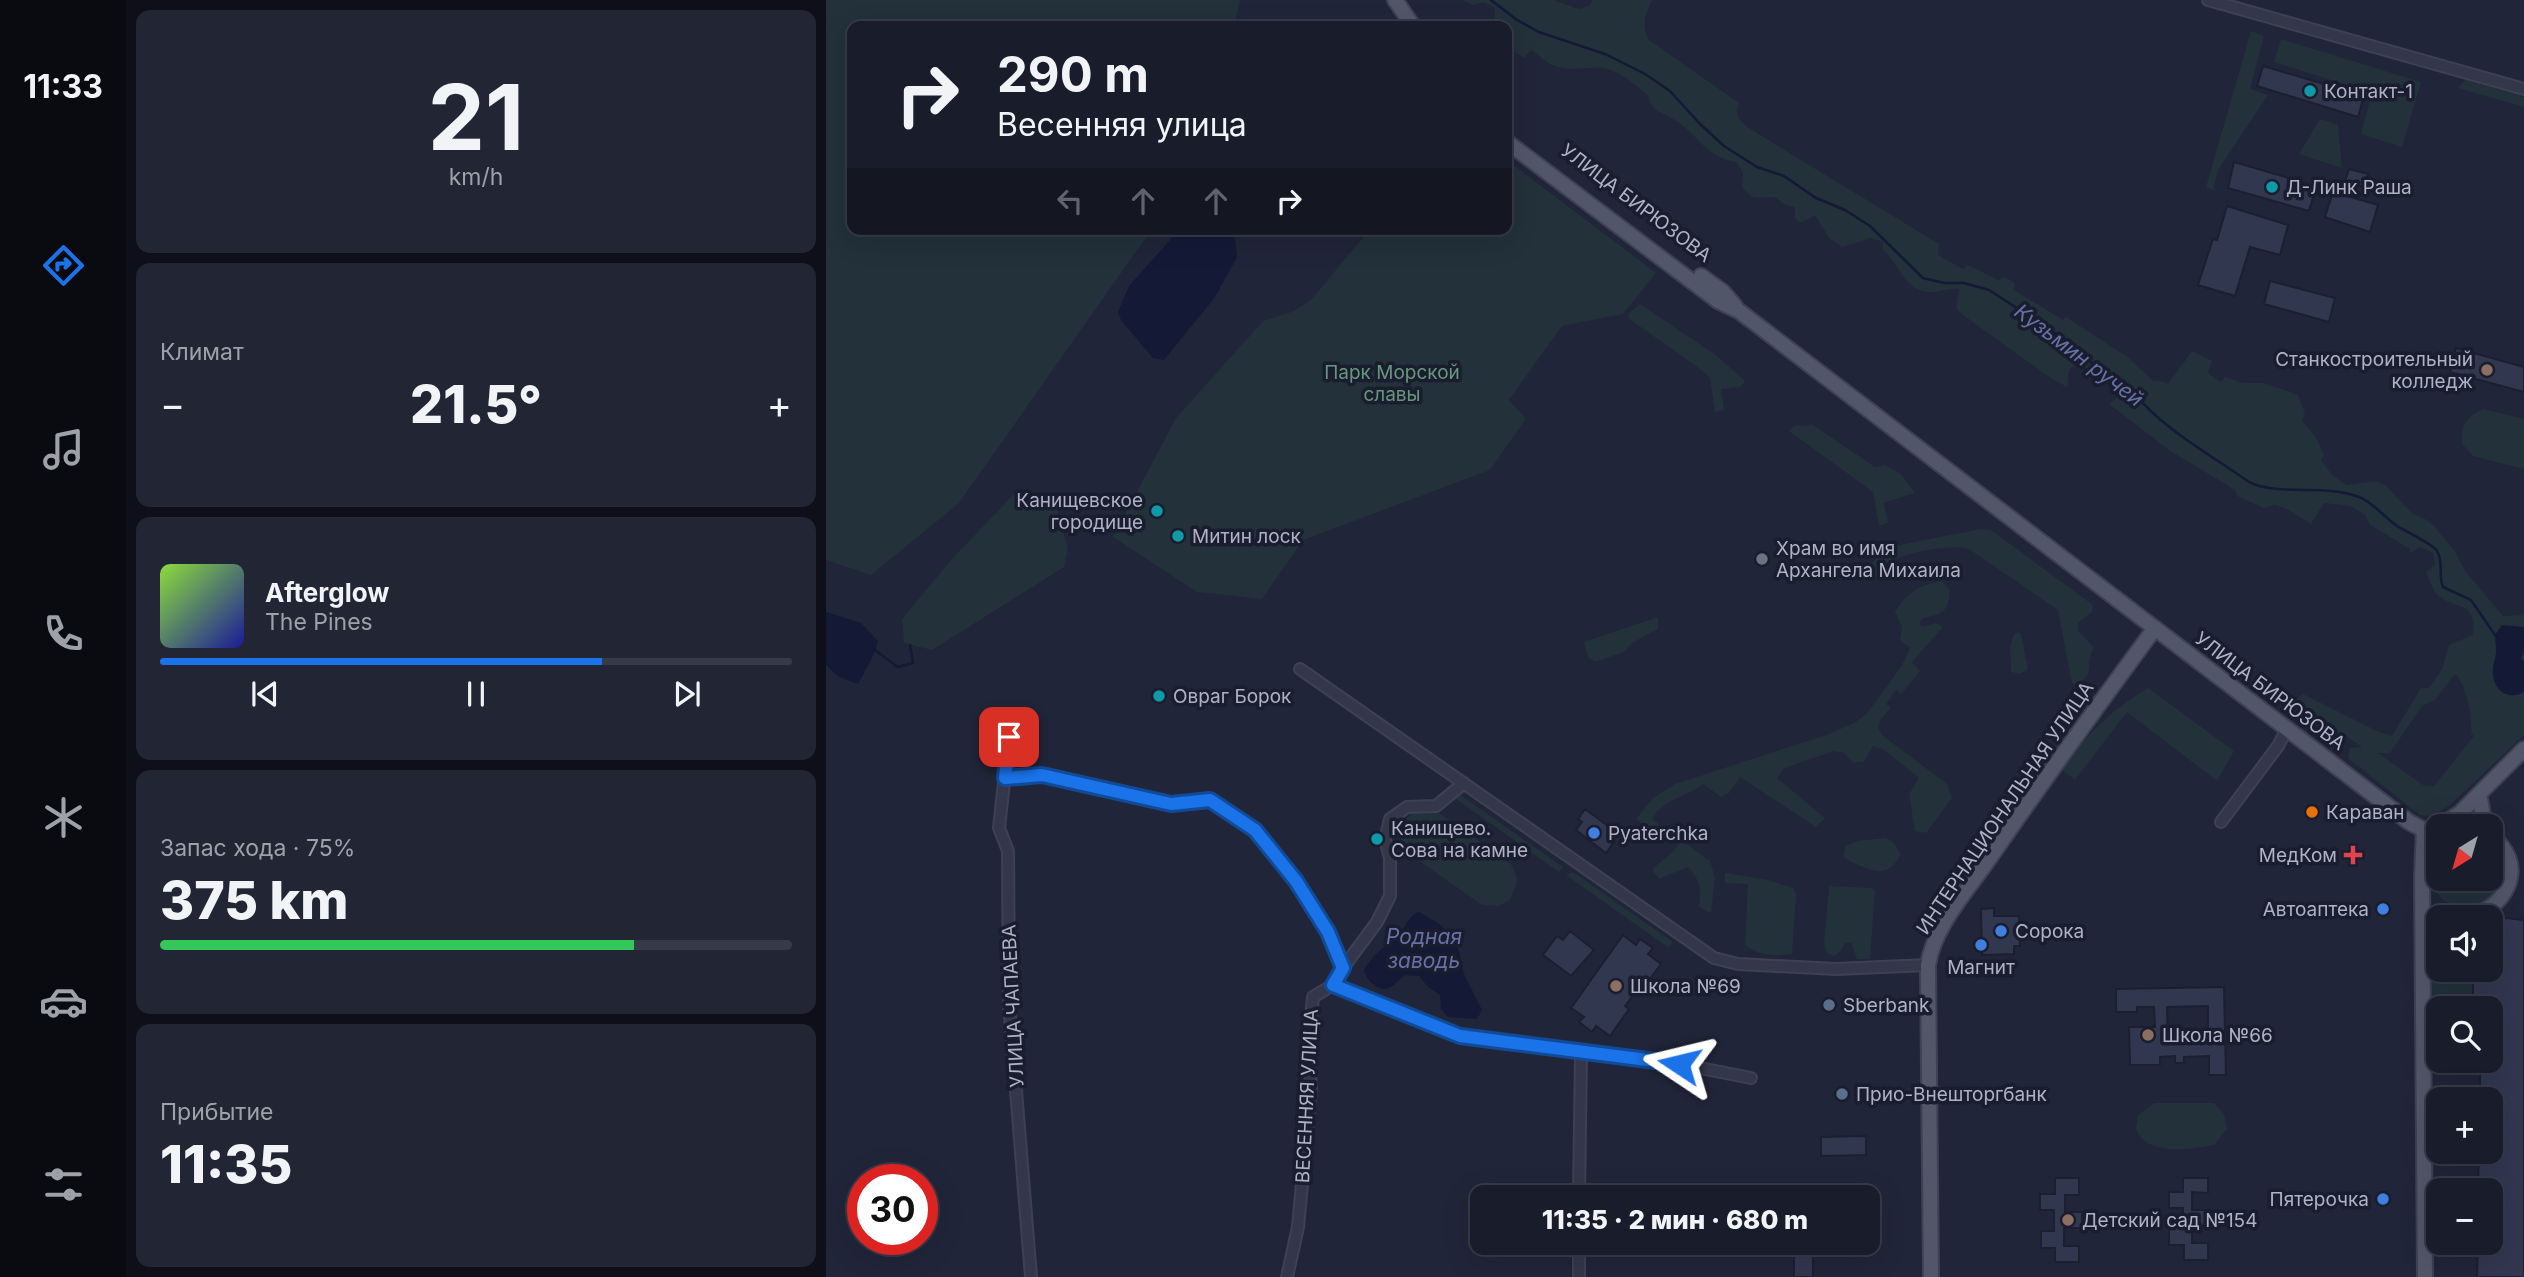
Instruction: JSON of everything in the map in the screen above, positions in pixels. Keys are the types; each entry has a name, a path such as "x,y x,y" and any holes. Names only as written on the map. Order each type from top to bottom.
{"main road":[{"path":"1384,0 1399,21"},
{"path":"1395,0 1410,21"},
{"name":"УЛИЦА БИРЮЗОВА","path":"1512,134 1723,292 1739,311"},
{"name":"УЛИЦА БИРЮЗОВА","path":"1512,146 1718,301 1739,311 2413,824 2426,826"},
{"name":"ИНТЕРНАЦИОНАЛЬНАЯ УЛИЦА","path":"1931,1277 1928,965 1931,950 1950,916 2050,771 2155,628"},
{"path":"2458,814 2524,750"},
{"path":"2479,794 2483,814"},
{"path":"2423,924 2433,918 2476,914 2491,907 2502,897 2509,883 2510,867 2508,856 2503,850"},
{"path":"2425,1277 2423,924 2427,891"}],"street":[{"path":"2208,0 2524,89"},
{"path":"1300,669 1714,958 1738,964 1836,969 1928,965"},
{"path":"2221,822 2278,746 2287,729"},
{"name":"УЛИЦА ЧАПАЕВА","path":"1009,737 999,828 1008,852 1009,1003 1031,1277"},
{"path":"1005,778 1042,775 1171,804 1210,800 1255,830 1296,881 1328,932 1343,968"},
{"name":"ВЕСЕННЯЯ УЛИЦА","path":"1287,1277 1298,1227 1311,1087 1308,1050 1312,997 1333,985 1377,922 1390,897 1391,858 1385,840 1390,819 1407,807 1436,806 1464,783"},
{"path":"1333,985 1460,1036 1654,1059 1751,1079"},
{"path":"1579,1185 1581,1052"},
{"path":"1579,1255 1579,1277"}],"green space":[{"path":"826,0 1240,0 1235,21 847,21 847,235 1148,235 959,503 871,575 826,560"},
{"path":"1462,0 1554,0 1579,9 1590,5 1592,0 1652,0 1645,20 1649,40 1739,103 1738,116 1747,127 1939,244 1938,255 1963,269 1968,265 1998,280 2005,277 2015,283 2014,290 2063,320 2066,317 2129,358 2154,382 2168,384 2192,351 2212,361 2208,373 2221,382 2225,377 2243,383 2264,383 2298,395 2305,413 2302,421 2315,436 2324,455 2321,460 2332,475 2347,485 2375,481 2385,485 2413,514 2427,520 2436,528 2455,552 2466,572 2503,616 2524,615 2524,735 2449,806 2433,814 2420,815 2348,758 2350,748 2362,747 2343,734 2318,727 2294,706 2295,700 2303,694 2392,736 2421,688 2429,688 2442,669 2449,645 2473,635 2473,623 2467,610 2442,599 2433,588 2426,572 2435,565 2433,553 2419,547 2410,553 2410,549 2370,525 2365,515 2351,506 2324,503 2311,524 2287,509 2275,505 2264,508 2237,496 2235,490 2169,450 2109,404 2117,397 2116,380 2100,380 2089,369 2076,364 2069,370 2067,387 2052,379 1963,315 1956,308 1959,289 1926,292 1912,285 1883,250 1883,242 1871,238 1842,247 1829,238 1815,215 1800,223 1795,218 1795,207 1786,205 1775,197 1757,198 1750,195 1742,186 1743,173 1736,162 1711,152 1678,122 1655,109 1648,95 1626,78 1607,69 1559,67 1531,50 1524,58 1512,50 1512,21 1494,21 1495,8 1484,2 1473,5","holes":["2455,674 2468,701 2471,733 2474,736 2434,786 2423,785 2378,753 2390,753 2422,706 2435,700"]},
{"path":"2251,31 2264,36 2250,89 2268,95 2218,170 2213,190 2206,187"},
{"path":"2281,39 2421,82 2402,147 2361,134 2372,93 2274,62"},
{"path":"2465,80 2524,97 2524,107 2458,88"},
{"path":"2320,119 2338,125 2342,168 2299,154"},
{"name":"Парк Морской славы","path":"1512,164 1656,273 1623,314 1562,326 1509,400 1526,419 1490,470 1303,540 1262,599 1197,592 1113,537 1176,418 1263,321 1294,311 1311,300 1365,235 1512,235"},
{"path":"1640,304 1716,355 1745,381 1740,387 1721,389 1724,410 1715,412 1710,378 1628,318 1630,312"},
{"path":"2483,409 2524,419 2524,469 2473,456 2462,444 2462,432 2466,422"},
{"path":"1813,425 1875,467 1885,465 1901,474 1915,493 1884,503 1888,523 1879,526 1873,492 1789,431 1794,426"},
{"path":"1016,492 1054,498 1068,548 1064,567 932,650 904,643 902,619 951,560"},
{"path":"1981,529 1991,530 2093,605 2092,612 2078,623 2078,630 2094,648 2085,679 2072,684 2058,610 1969,549 1941,548 1908,555 1883,568 1876,578 1871,575 1869,567 1884,548"},
{"path":"1941,581 1950,590 1946,608 1922,619 1919,624 1922,627 1937,623 1943,627 1912,662 1920,671 1901,694 1896,690 1886,704 1891,708 1881,719 1878,728 1882,735 1947,784 1952,798 1926,833 1915,831 1909,794 1919,778 1884,750 1873,746 1864,762 1853,763 1844,753 1834,751 1784,768 1777,778 1825,818 1816,827 1740,777 1729,793 1721,797 1703,784 1669,802 1657,812 1652,819 1710,861 1715,878 1711,913 1699,907 1699,886 1688,867 1659,879 1652,870 1673,852 1678,844 1661,838 1636,819 1653,798 1675,784 1826,735 1854,723 1866,714 1902,665 1910,648 1900,640 1902,627 1895,612 1914,590"},
{"path":"1658,617 1658,629 1632,643 1624,652 1595,662 1588,657 1584,642"},
{"path":"2018,632 2021,635 2028,669 2020,674 2011,672 2010,647 2014,634"},
{"path":"2148,688 2234,751 2217,781 2127,712 2075,780 2061,769 2100,724"},
{"path":"1452,789 1563,867 1559,872 1449,794"},
{"path":"1420,809 1435,810 1511,864 1518,880 1510,900 1498,906 1482,905 1408,853 1402,841 1402,828 1408,817"},
{"path":"1885,838 1893,842 1901,854 1890,868 1881,871 1869,869 1850,862 1843,856 1846,846 1857,841"},
{"path":"1573,872 1673,942 1669,948 1566,875"},
{"path":"1725,873 1768,880 1793,888 1796,894 1792,954 1761,953 1745,945 1748,884 1725,883"},
{"path":"1829,886 1872,888 1875,891 1870,959 1857,959 1851,942 1844,944 1841,951 1834,956 1827,953 1824,944"},
{"path":"2436,891 2495,891 2486,902 2478,905 2447,903"},
{"path":"2426,925 2426,982 2473,982 2473,996 2426,996 2426,1018 2419,1016 2423,926"},
{"path":"2154,1103 2214,1103 2224,1114 2227,1129 2214,1145 2181,1149 2158,1147 2141,1137 2136,1128 2138,1115"}],"water":[{"path":"1175,235 1235,235 1237,257 1215,297 1164,360 1153,358 1121,320 1118,312 1129,286"},
{"path":"826,612 861,623 878,641 858,684 839,677 826,665"},
{"path":"2502,625 2524,627 2524,651 2521,658 2524,661 2524,692 2517,695 2506,694 2494,682 2495,635"},
{"name":"Родная заводь","path":"1419,912 1438,923 1453,938 1464,974 1482,1010 1477,1019 1448,1017 1441,1009 1440,995 1428,987 1419,976 1405,975 1386,989 1374,985 1367,978 1364,970 1371,960 1399,934 1412,916"}],"building":[{"name":"Контакт-1","path":"2263,66 2364,96 2358,117 2257,86"},
{"name":"Д-Линк Раша","path":"2234,162 2316,186 2309,211 2228,188"},
{"path":"2349,169 2368,174 2363,187 2345,181"},
{"name":"Д-Линк Раша","path":"2333,192 2378,205 2370,232 2325,217"},
{"path":"2227,206 2288,225 2280,255 2250,247 2235,296 2198,285 2213,239 2217,240"},
{"path":"2270,281 2335,298 2329,322 2264,304"},
{"name":"Станкостроительный колледж","path":"2456,348 2524,367 2524,392 2450,372"},
{"name":"Pyaterchka","path":"1585,809 1612,829 1607,836 1614,842 1606,853 1576,830 1582,822 1578,819"},
{"name":"Сорока","path":"1994,908 1994,916 2019,916 2020,946 2014,946 2014,954 1982,955 1981,909"},
{"path":"2503,919 2524,920 2524,1277 2477,1277 2478,1255 2503,1255 2503,1178 2478,1178 2479,1164 2503,1164 2503,1087 2480,1087 2480,1073 2503,1073 2503,996 2473,996 2473,982 2503,982"},
{"path":"1570,931 1594,950 1571,976 1543,955 1557,936 1563,940"},
{"name":"Школа №69","path":"1623,935 1636,945 1640,939 1653,948 1648,954 1661,964 1641,991 1638,989 1625,1006 1629,1009 1610,1036 1596,1026 1592,1032 1579,1022 1584,1017 1571,1008"},
{"name":"Школа №66","path":"2224,987 2226,1075 2209,1075 2209,1056 2184,1057 2184,1063 2175,1063 2175,1056 2160,1057 2160,1065 2130,1065 2129,1027 2155,1027 2154,1007 2137,1007 2137,1012 2116,1012 2116,989","holes":["2208,1006 2208,1043 2168,1044 2167,1007"]},
{"path":"1866,1136 1866,1155 1821,1156 1821,1137"},
{"name":"Детский сад №154","path":"2055,1178 2079,1178 2079,1195 2065,1195 2065,1212 2082,1212 2082,1228 2064,1228 2064,1246 2079,1246 2079,1262 2055,1262 2055,1248 2041,1248 2041,1231 2054,1231 2054,1210 2040,1210 2040,1194 2055,1194"},
{"path":"2183,1178 2208,1178 2208,1193 2192,1192 2192,1210 2211,1210 2211,1226 2192,1226 2192,1243 2208,1243 2208,1260 2184,1260 2184,1245 2169,1245 2169,1228 2183,1228 2183,1208 2169,1208 2169,1192 2183,1192"},
{"path":"1794,1255 1813,1255 1813,1277 1794,1277"}],"waterway":[{"name":"Кузьмин ручей","path":"1491,0 1517,20 1539,32 1605,54 1645,74 1670,91 1724,146 1757,167 1784,176 1816,198 1845,210 1870,226 1923,278 1944,283 1964,283 1989,290 2066,340 2088,360 2132,391 2172,429 2249,482 2274,489 2345,493 2374,506 2397,526 2435,548 2439,555 2443,587 2471,600 2495,635"},
{"path":"875,650 898,667 913,663 910,645"}],"place":[{"name":"Контакт-1","path":"2310,91"},
{"name":"Д-Линк Раша","path":"2272,187"},
{"name":"Станкостроительный колледж","path":"2487,370"},
{"name":"Канищевское городище","path":"1157,511"},
{"name":"Митин лоск","path":"1178,536"},
{"name":"Храм во имя Архангела Михаила","path":"1762,559"},
{"name":"Овраг Борок","path":"1159,696"},
{"name":"Караван","path":"2312,812"},
{"name":"Pyaterchka","path":"1594,833"},
{"name":"Канищево. Сова на камне","path":"1377,839"},
{"name":"МедКом","path":"2353,855"},
{"name":"Автоаптека","path":"2383,909"},
{"name":"Сорока","path":"2001,931"},
{"name":"Магнит","path":"1981,945"},
{"name":"Школа №69","path":"1616,986"},
{"name":"Sberbank","path":"1829,1005"},
{"name":"Школа №66","path":"2148,1035"},
{"name":"Прио-Внешторгбанк","path":"1842,1094"},
{"name":"Пятерочка","path":"2383,1199"},
{"name":"Детский сад №154","path":"2068,1220"}],"route":[{"path":"1009,737 1005,778 1042,775 1171,804 1210,800 1255,830 1296,881 1328,932 1343,968 1333,985 1460,1036 1679,1064"}]}
